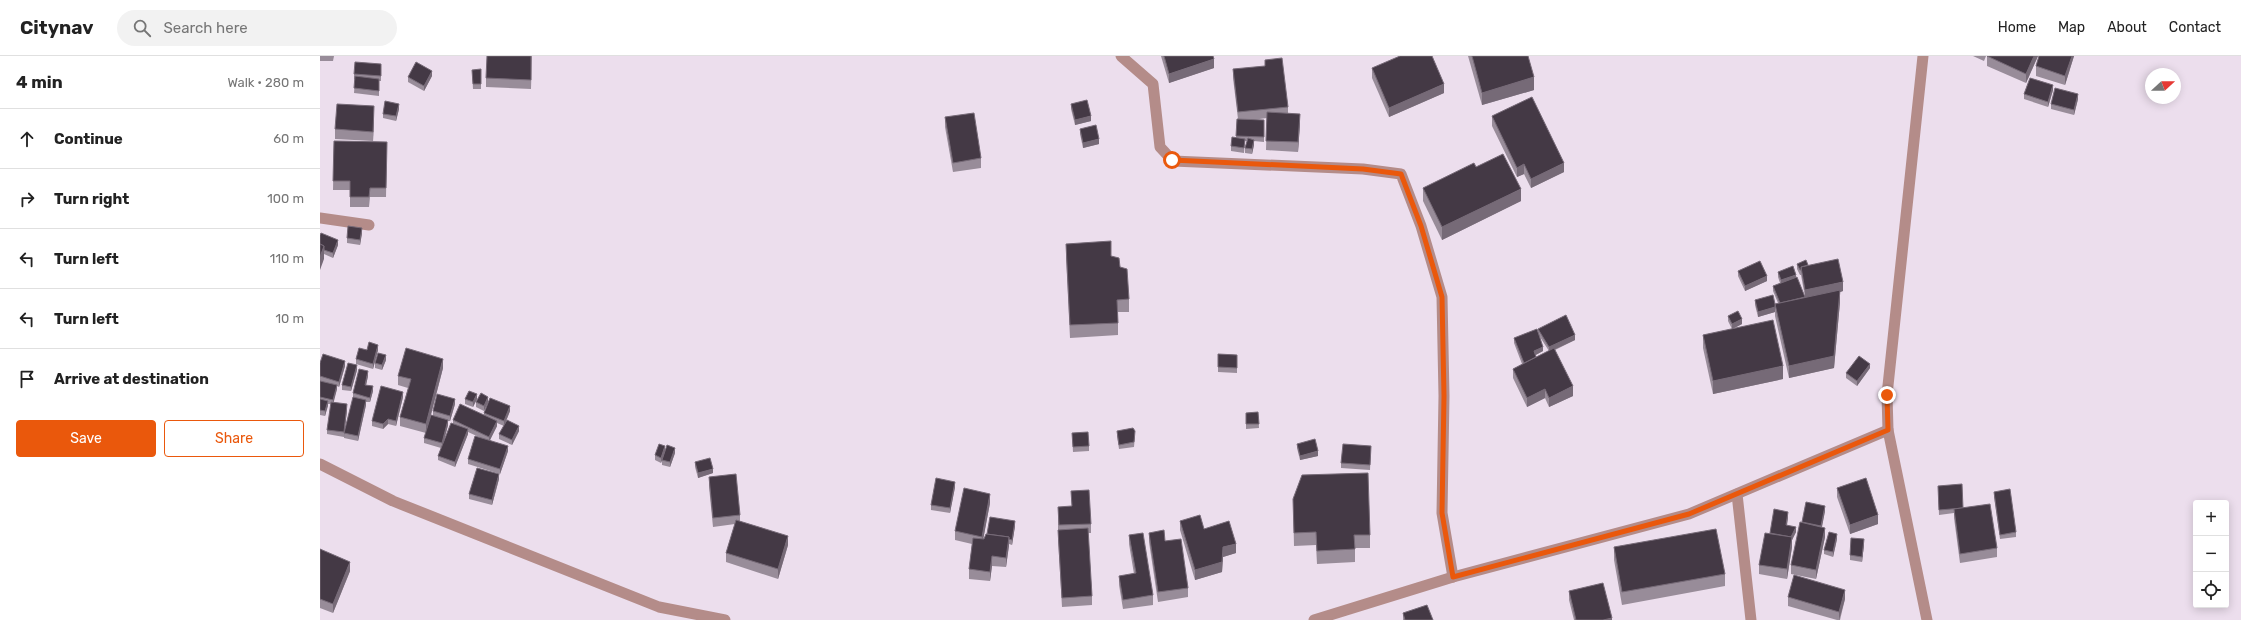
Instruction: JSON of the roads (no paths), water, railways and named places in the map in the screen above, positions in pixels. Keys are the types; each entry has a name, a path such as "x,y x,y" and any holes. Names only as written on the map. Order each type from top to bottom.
{"street":[{"path":"1121,56 1153,84 1160,147 1172,160 1363,169 1401,174 1421,226 1442,297 1444,396 1442,513 1453,577"},
{"path":"1923,56 1887,395 1888,430 1926,620"},
{"path":"320,218 369,225"},
{"path":"1314,620 1453,577 1689,514 1888,430"},
{"path":"320,464 393,501 659,608 725,620"},
{"path":"1737,494 1751,620"}]}
